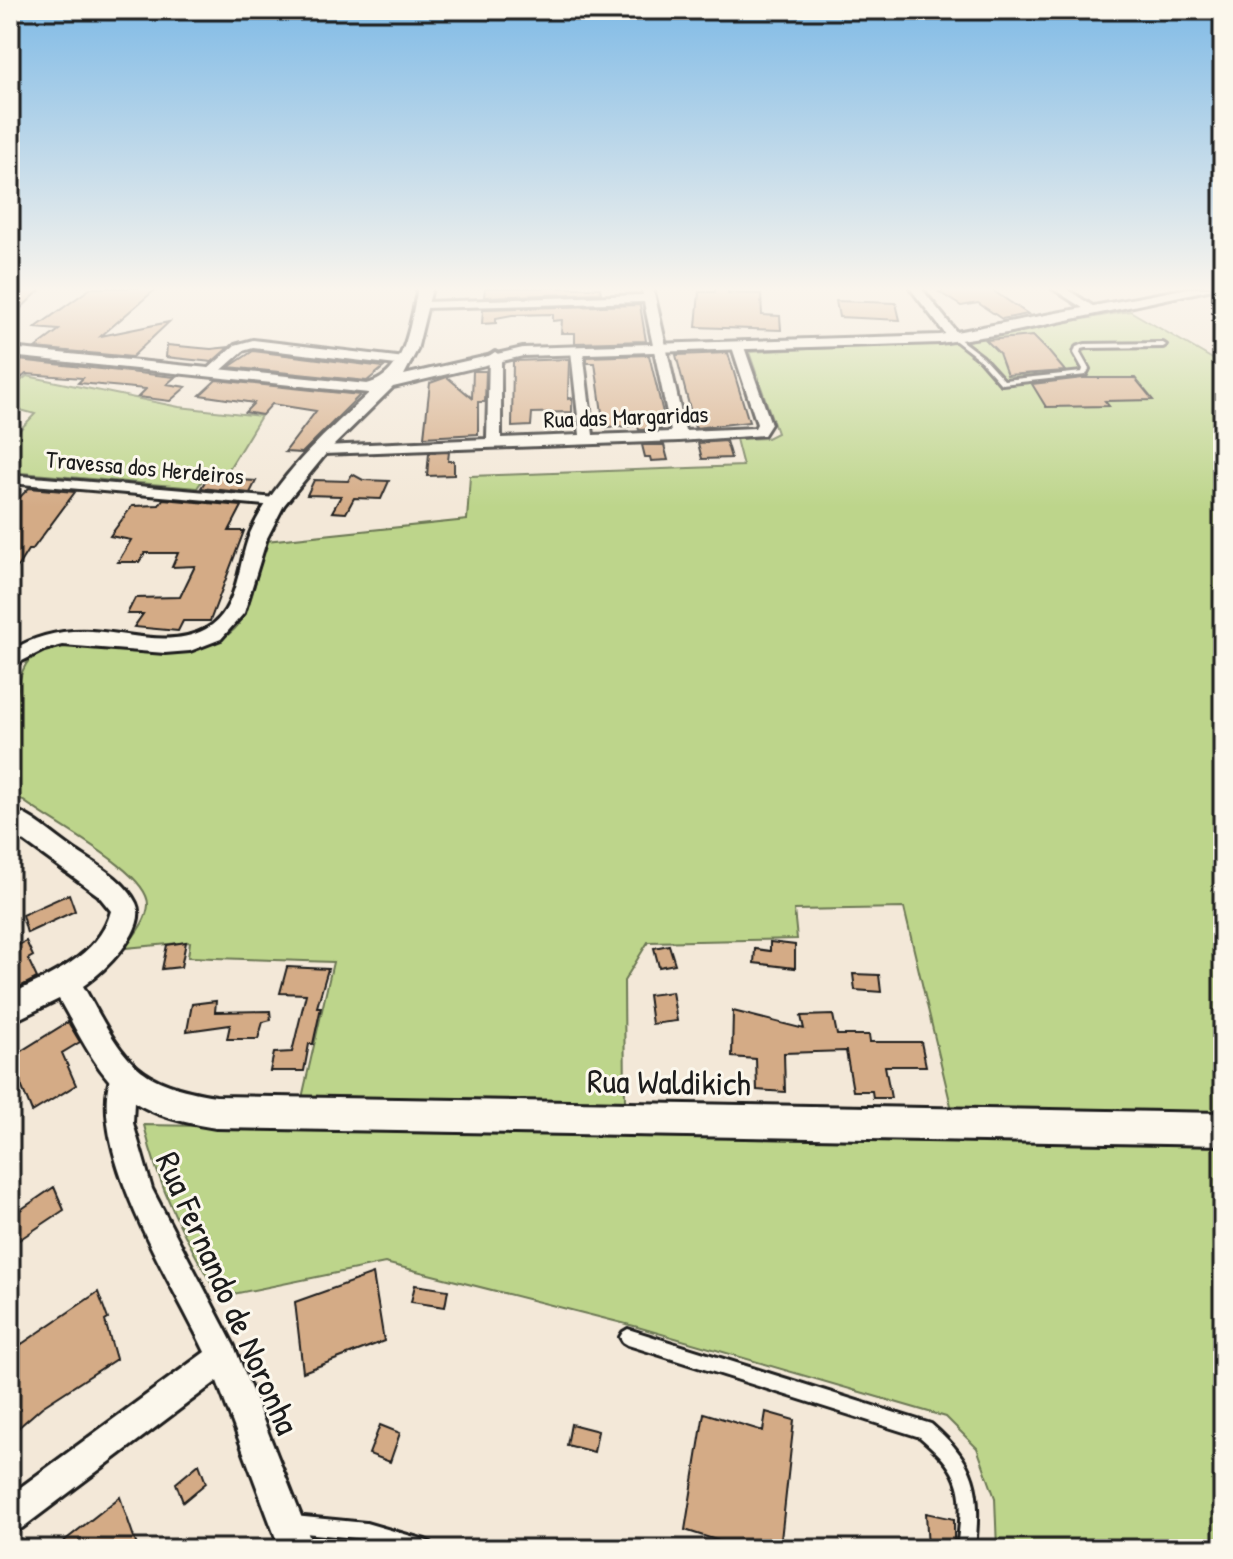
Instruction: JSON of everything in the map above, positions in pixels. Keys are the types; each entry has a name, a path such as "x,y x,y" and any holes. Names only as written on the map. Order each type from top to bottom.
{"street":[{"path":"94,361 335,388 384,387 478,361"},
{"path":"211,373 225,361"},
{"path":"394,361 405,362"},
{"path":"494,443 495,361"},
{"path":"578,361 587,440"},
{"path":"663,361 679,437"},
{"name":"Rua das Margaridas","path":"323,450 759,432 764,424 743,361"},
{"path":"10,660 52,637 76,635 184,644 201,641 231,620 257,537 276,502 405,362"},
{"path":"10,495 17,479"},
{"name":"Travessa dos Herdeiros","path":"17,479 276,502"},
{"path":"10,818 107,887 125,908 113,942 93,963 10,1010"},
{"path":"64,980 122,1079"},
{"name":"Rua Waldikich","path":"122,1079 151,1100 179,1109 216,1112 1223,1129"},
{"name":"Rua Fernando de Noronha","path":"122,1079 120,1123 140,1194 223,1357 292,1536"},
{"path":"10,1516 223,1357"}],"lane":[{"path":"983,361 1002,382 1084,374 1086,369 1081,361"},
{"path":"628,1337 925,1430 947,1448 962,1469 972,1500 966,1549"},
{"path":"292,1536 366,1531 425,1549"}],"green space":[{"path":"752,361 1216,361 1223,365 1223,1115 952,1110 904,908 794,910 797,939 648,942 624,981 625,1105 302,1098 333,962 188,957 190,942 125,948 145,917 148,905 144,891 112,860 12,792 15,709 21,677 32,657 52,644 124,650 179,650 203,646 224,637 239,624 248,606 266,541 467,520 470,476 743,466 736,439 767,438 777,433"},
{"path":"27,376 179,407 261,416 227,472 208,472 197,488 10,472 10,440 35,414 10,407 10,383 18,383"},
{"path":"144,1125 1223,1143 1223,1549 997,1549 995,1498 977,1448 946,1417 634,1326 385,1263 219,1297 174,1214"}],"building":[{"path":"25,361 175,377 167,384 186,387 170,401 138,397 146,389 78,383 83,378 26,374 10,387 10,365"},
{"path":"238,361 333,361 384,367 367,381 229,367"},
{"path":"513,361 569,361 568,399 572,398 572,412 532,413 531,426 512,427"},
{"path":"650,361 664,417 661,429 604,427 595,363 587,363"},
{"path":"677,361 730,361 749,422 695,428"},
{"path":"1002,361 1056,361 1065,371 1007,375"},
{"path":"473,371 486,371 485,402 478,402 478,434 424,437 430,383 447,377 472,398"},
{"path":"1083,378 1135,378 1153,400 1105,401 1109,406 1046,407 1032,384"},
{"path":"216,380 360,395 302,453 285,452 316,411 272,404 262,415 245,412 254,403 200,395"},
{"path":"726,441 731,458 702,459 698,443"},
{"path":"642,445 664,445 668,460 651,461 650,457 645,457"},
{"path":"449,452 448,461 454,461 454,475 427,476 429,453"},
{"path":"352,474 363,480 389,481 381,499 354,498 346,513 332,512 341,496 307,495 314,480 348,481"},
{"path":"209,475 256,481 250,493 201,488"},
{"path":"29,488 75,492 32,550 28,550 10,579 10,507"},
{"path":"163,499 242,506 229,531 244,531 210,621 183,621 178,631 134,627 143,614 127,614 135,598 180,597 195,566 172,567 178,553 145,553 139,562 118,562 131,540 110,536 132,506 159,505"},
{"path":"69,894 75,911 27,933 22,915"},
{"path":"26,941 33,956 28,959 37,978 10,992 10,950"},
{"path":"186,942 181,967 162,969 167,945"},
{"path":"770,942 795,945 795,968 754,963 755,949 770,951"},
{"path":"669,945 675,964 659,967 654,948"},
{"path":"287,967 328,969 317,1007 321,1007 313,1044 309,1044 304,1071 270,1071 274,1053 292,1052 306,994 280,993"},
{"path":"853,974 879,975 881,992 855,990"},
{"path":"672,992 677,1021 652,1024 648,995"},
{"path":"216,1001 215,1012 270,1011 271,1020 263,1022 258,1039 227,1039 230,1025 187,1031 192,1004"},
{"path":"733,1011 804,1029 801,1016 833,1015 837,1035 869,1035 870,1042 921,1042 926,1066 885,1066 891,1098 873,1098 872,1091 853,1091 846,1051 784,1053 785,1092 757,1090 756,1059 732,1057"},
{"path":"68,1022 80,1042 62,1053 76,1085 32,1112 10,1058"},
{"path":"54,1187 64,1210 10,1246 10,1217"},
{"path":"373,1274 384,1341 303,1372 295,1302"},
{"path":"415,1285 448,1290 445,1307 411,1302"},
{"path":"98,1292 108,1319 105,1321 116,1359 42,1407 10,1435 10,1352"},
{"path":"766,1412 794,1420 780,1549 744,1549 685,1530 704,1413 763,1431"},
{"path":"571,1424 598,1431 594,1452 567,1445"},
{"path":"380,1425 400,1433 390,1462 369,1454"},
{"path":"199,1464 206,1483 183,1502 176,1483"},
{"path":"120,1497 138,1549 54,1549"},
{"path":"926,1513 954,1519 954,1549 928,1549"}]}
